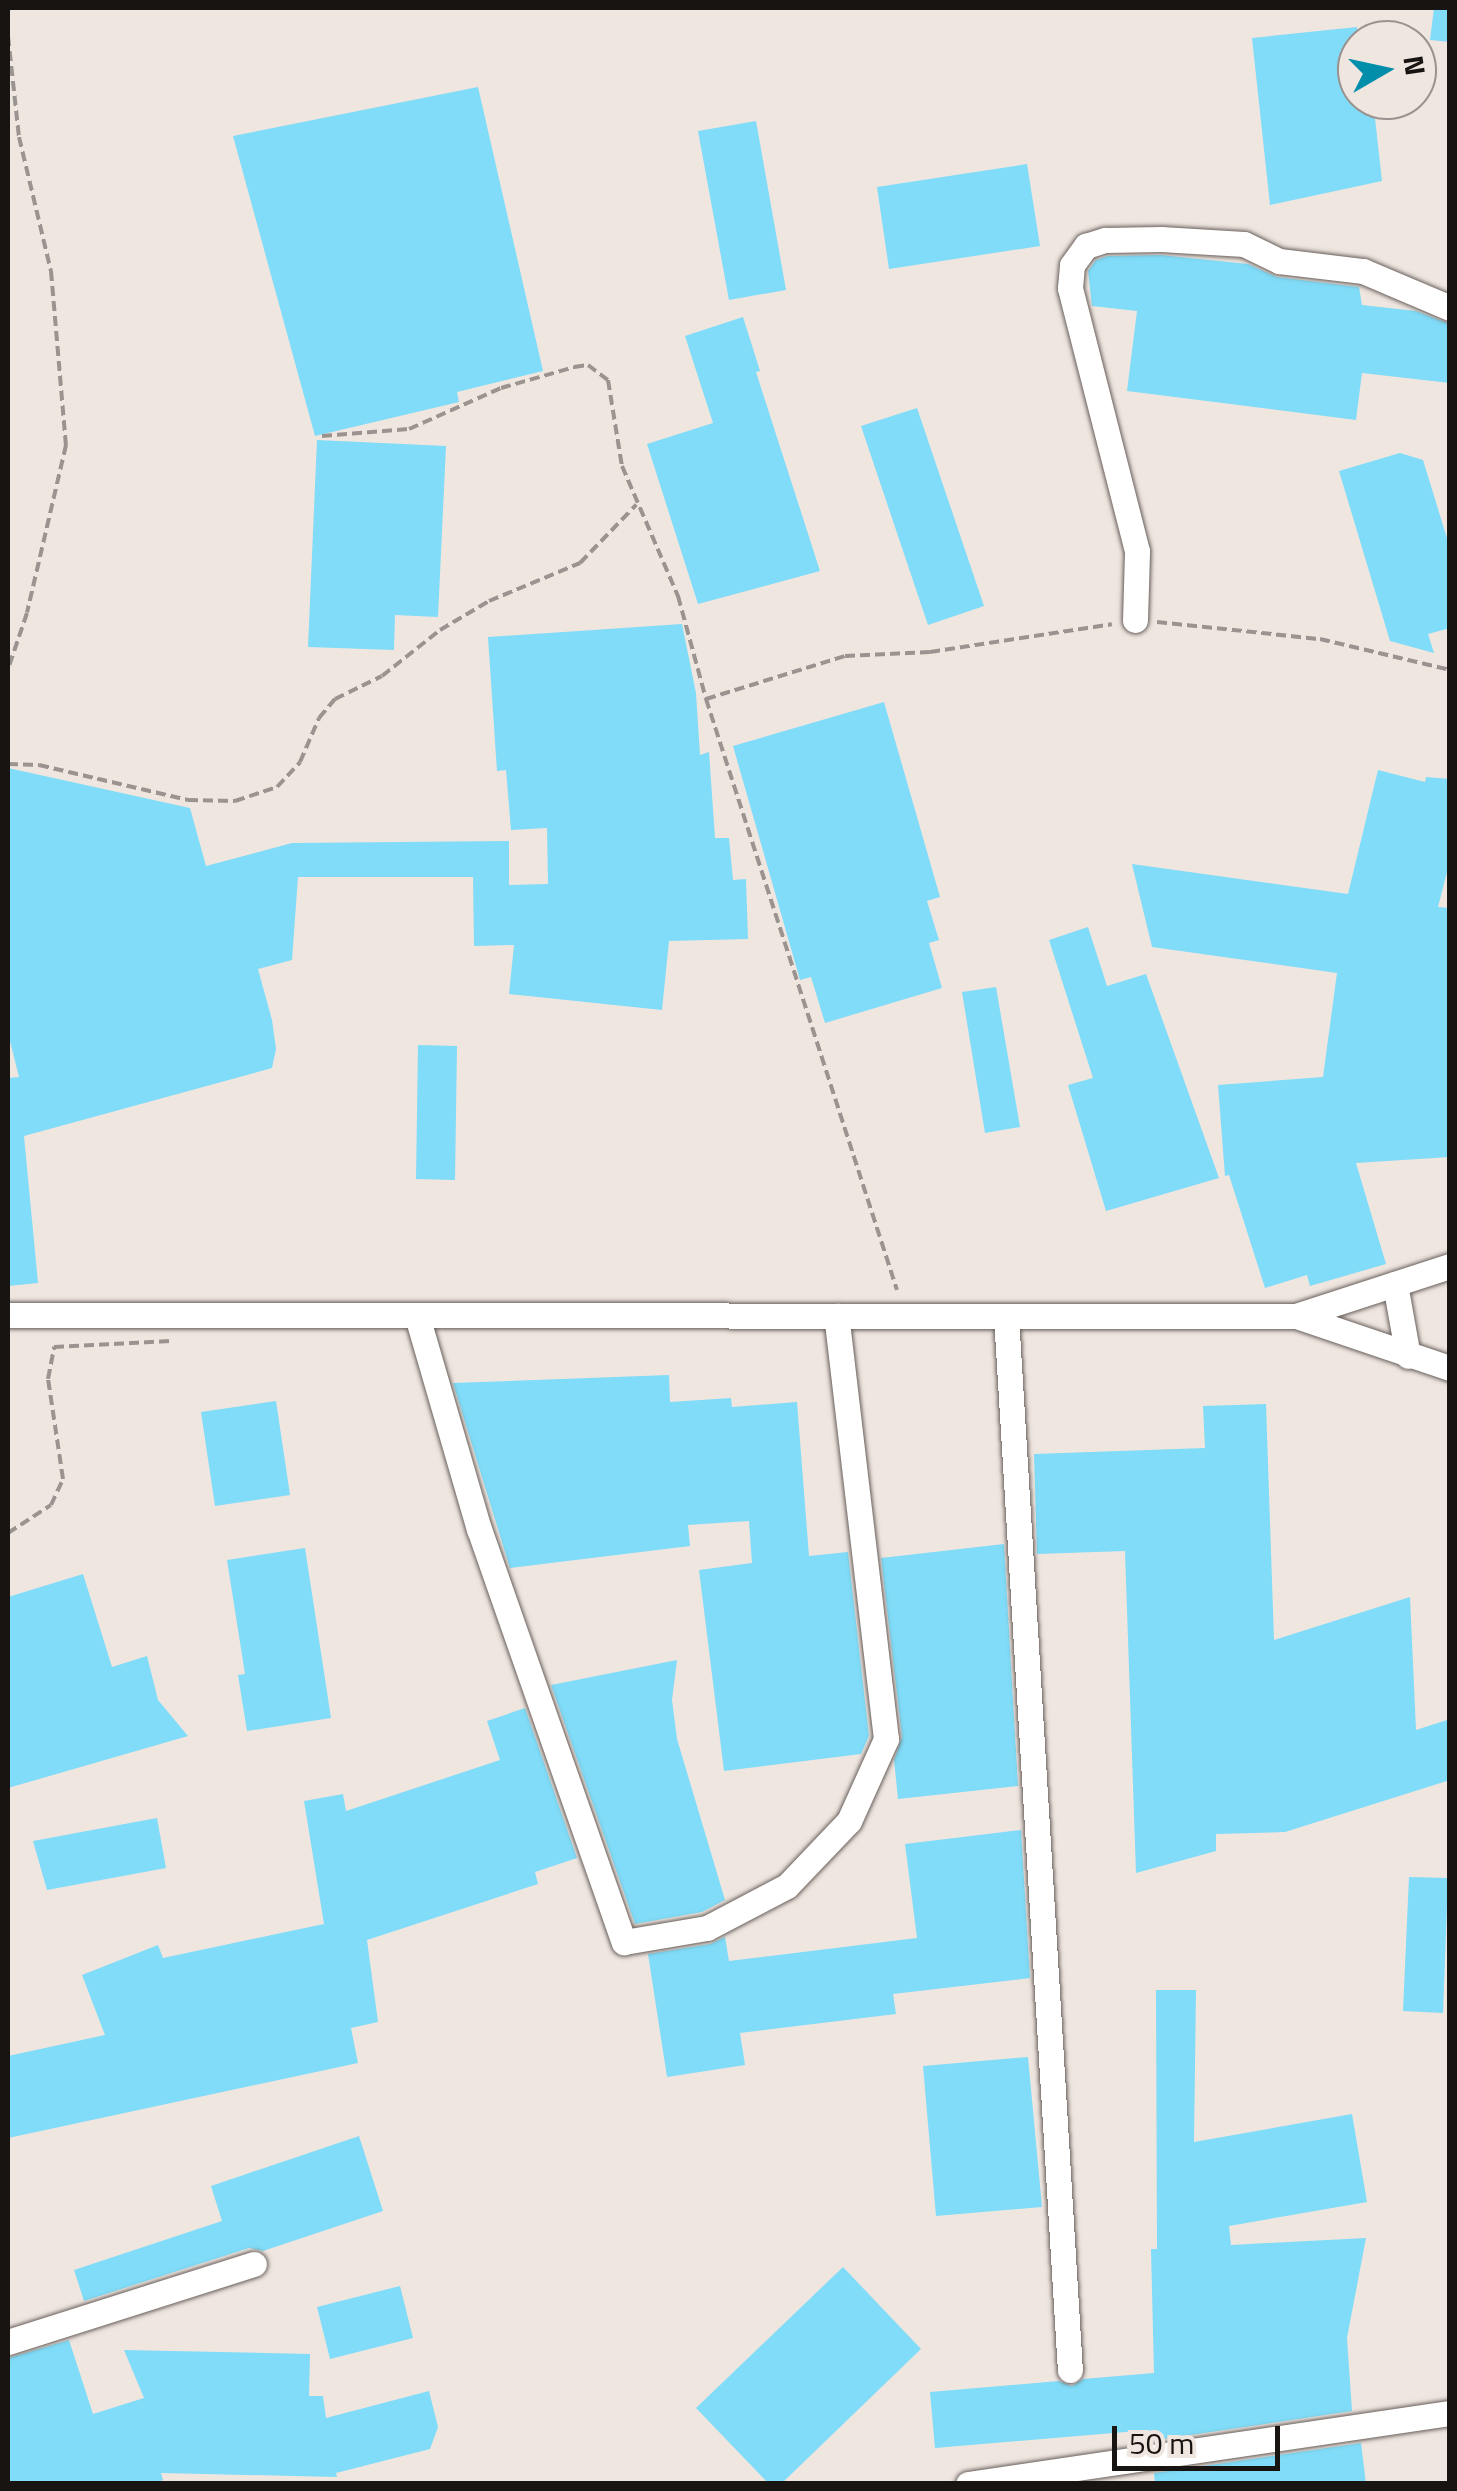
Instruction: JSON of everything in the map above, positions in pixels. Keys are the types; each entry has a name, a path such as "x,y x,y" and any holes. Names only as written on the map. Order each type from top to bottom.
{"street":[{"path":"1135,620 1137,552 1070,288 1072,265 1086,246 1124,240 1244,244 1279,261 1363,271 1450,308"},
{"path":"8,1316 1296,1316 1450,1266"},
{"path":"1395,1284 1408,1356"},
{"path":"417,1316 479,1529 624,1942 707,1928 787,1886 849,1821 886,1740 836,1316"},
{"path":"1006,1316 1070,2370"},
{"path":"1296,1316 1450,1368"},
{"path":"8,2342 254,2264"},
{"path":"968,2484 1450,2413"}],"path":[{"path":"8,36 19,137 51,270 66,445 27,613 8,668"},
{"path":"322,436 410,429 502,388 588,365 608,380 622,466 678,596 706,699 906,1316"},
{"path":"8,764 40,766 188,800 234,801 277,787 300,762 319,718 334,699 382,676 440,630 489,601 580,563 636,505"},
{"path":"706,699 845,656 930,652 1135,620 1320,639 1450,670"},
{"path":"8,1533 51,1505 63,1478 48,1379 54,1347 177,1340"}],"building":[{"path":"1434,8 1450,8 1450,42 1437,41 1437,20 1432,20"},
{"path":"1337,29 1337,120 1375,120 1382,181 1270,205 1252,38"},
{"path":"478,87 543,371 457,392 459,402 315,436 233,136"},
{"path":"756,121 786,290 729,300 698,131"},
{"path":"1027,164 1040,246 889,269 877,187"},
{"path":"1161,255 1248,264 1277,277 1359,287 1362,305 1416,311 1450,324 1450,383 1362,373 1356,420 1127,391 1137,311 1092,306 1088,271 1096,260 1108,256"},
{"path":"743,317 760,371 756,372 820,571 698,604 647,444 713,423 685,336"},
{"path":"917,408 984,606 928,625 861,426"},
{"path":"317,440 446,446 438,617 395,615 394,650 308,647"},
{"path":"1400,453 1423,460 1450,548 1450,628 1428,634 1434,653 1390,641 1339,471"},
{"path":"682,624 696,693 700,755 709,752 715,838 729,838 733,880 746,879 748,939 669,941 662,1010 509,994 514,945 474,946 473,877 298,877 292,960 258,969 272,1020 276,1049 272,1068 24,1136 38,1283 8,1286 8,1078 19,1077 8,1033 8,768 190,808 206,866 292,843 509,841 509,885 548,884 547,828 511,830 506,770 497,771 488,637"},
{"path":"884,702 940,897 927,901 939,940 929,943 942,988 825,1023 811,977 800,980 733,746"},
{"path":"1378,770 1425,782 1426,777 1450,779 1450,860 1438,907 1450,908 1450,1157 1356,1163 1386,1264 1310,1286 1307,1275 1265,1288 1229,1175 1225,1176 1218,1085 1323,1077 1337,973 1152,947 1132,864 1348,894"},
{"path":"1088,927 1107,986 1146,974 1219,1178 1106,1211 1068,1085 1093,1078 1049,940"},
{"path":"996,987 1020,1127 985,1133 962,992"},
{"path":"418,1045 457,1046 455,1180 416,1179"},
{"path":"669,1375 670,1402 731,1398 732,1407 797,1402 809,1556 848,1552 869,1736 861,1754 724,1771 699,1570 752,1563 749,1521 688,1525 690,1546 510,1568 453,1383"},
{"path":"276,1401 290,1495 215,1506 201,1412"},
{"path":"1266,1404 1274,1640 1410,1597 1416,1730 1450,1719 1450,1780 1285,1832 1216,1834 1216,1851 1136,1873 1125,1551 1037,1554 1034,1454 1205,1448 1203,1406"},
{"path":"1004,1544 1018,1786 898,1799 894,1760 902,1737 881,1558"},
{"path":"305,1548 331,1718 247,1731 238,1675 245,1674 227,1560"},
{"path":"83,1574 112,1667 147,1656 158,1700 188,1736 8,1788 8,1597"},
{"path":"677,1660 672,1700 677,1739 725,1900 702,1912 635,1924 551,1685"},
{"path":"525,1708 577,1858 535,1872 538,1884 367,1940 378,2022 351,2028 358,2063 8,2138 8,2056 105,2035 82,1975 158,1945 163,1958 324,1924 304,1801 343,1794 346,1811 500,1760 487,1721"},
{"path":"157,1818 166,1868 47,1890 33,1841"},
{"path":"1021,1830 1030,1978 893,1994 896,2014 740,2033 745,2065 667,2077 648,1954 710,1944 725,1937 729,1961 917,1938 905,1844"},
{"path":"1409,1877 1448,1878 1443,2013 1403,2011"},
{"path":"1156,1990 1196,1990 1194,2142 1352,2114 1367,2202 1229,2226 1231,2245 1366,2238 1347,2338 1352,2411 1150,2441 1149,2430 935,2448 930,2392 1059,2381 1072,2386 1083,2379 1154,2373 1151,2249 1157,2249"},
{"path":"1028,2057 1042,2207 936,2216 923,2066"},
{"path":"359,2136 383,2211 263,2251 249,2248 84,2301 74,2270 222,2221 211,2186"},
{"path":"843,2267 921,2349 781,2484 769,2484 696,2408"},
{"path":"400,2286 413,2338 330,2359 317,2307"},
{"path":"69,2340 93,2414 144,2398 124,2350 310,2354 309,2396 323,2396 326,2418 429,2391 438,2427 430,2449 336,2473 337,2477 161,2473 163,2480 152,2484 8,2484 8,2358"},
{"path":"1361,2443 1366,2484 1155,2484 1154,2473"}]}
